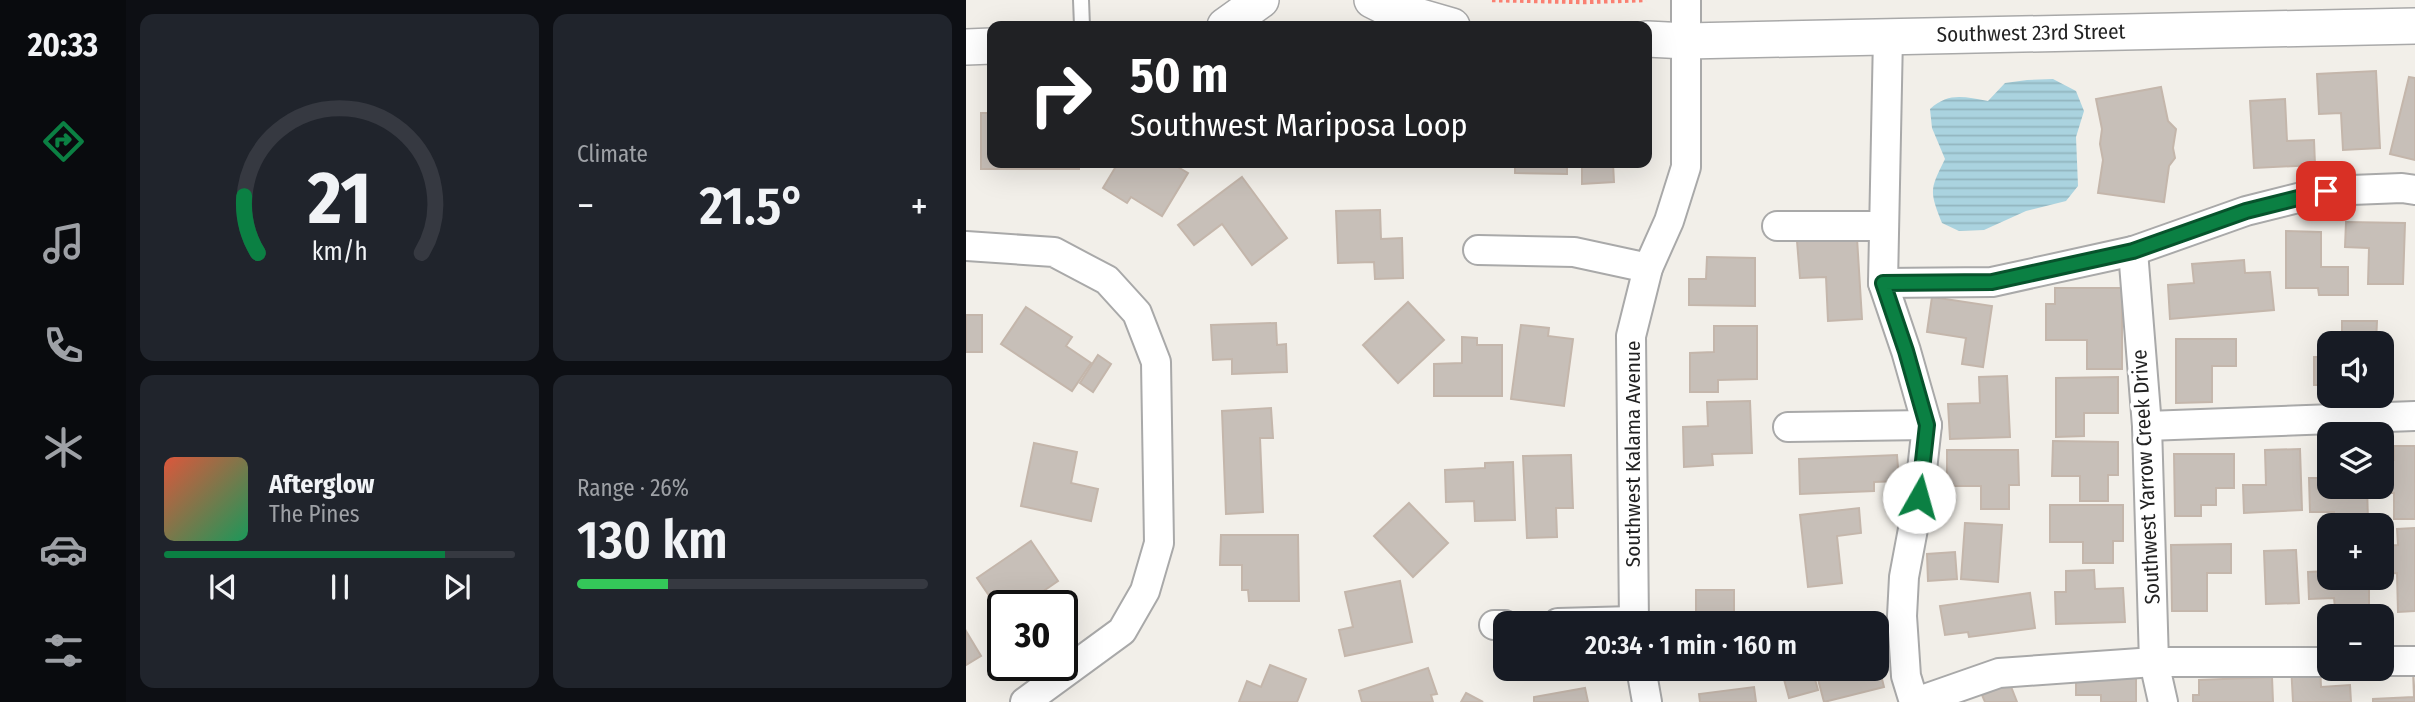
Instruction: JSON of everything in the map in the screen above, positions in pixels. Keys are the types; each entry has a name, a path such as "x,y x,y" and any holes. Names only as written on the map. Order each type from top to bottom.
{"street":[{"path":"1232,21 1261,0"},
{"path":"1372,0 1386,7 1435,21"},
{"name":"Southwest Kalama Avenue","path":"1633,611 1631,337 1648,268 1669,221 1686,167 1686,0"},
{"name":"Southwest 23rd Street","path":"1652,39 1687,41 2415,26"},
{"path":"1888,36 1883,283 1927,425 1919,497 1904,577 1902,616 1906,676 1915,702 1999,673 2154,662 2317,662"},
{"path":"966,47 987,46"},
{"path":"1883,283 1992,282 2133,251 2246,211 2326,191 2402,188 2415,190"},
{"path":"1777,226 1883,226"},
{"path":"966,246 1054,252 1107,280 1137,313 1156,362 1159,543 1145,591 1122,631 1025,702"},
{"path":"1478,250 1574,252 1648,268"},
{"name":"Southwest Yarrow Creek Drive","path":"2133,251 2147,426 2154,662 2163,702"},
{"path":"2147,426 2415,416"},
{"path":"1788,427 1927,425"},
{"path":"2394,661 2415,661"},
{"path":"1643,681 1647,702"}],"lane":[{"path":"1081,0 1082,21"}],"path":[{"path":"1492,0 1646,0"}],"water":[{"path":"2053,79 2076,91 2084,111 2076,137 2078,186 2066,201 2026,211 1984,230 1959,231 1942,223 1933,190 1945,159 1932,128 1930,109 1950,98 1988,101 2005,83"}],"building":[{"path":"2376,71 2380,148 2343,150 2341,113 2319,114 2317,74"},
{"path":"2409,77 2415,78 2415,160 2390,154"},
{"path":"2161,87 2168,121 2176,129 2173,148 2175,158 2169,166 2164,202 2098,193 2103,160 2100,144 2102,129 2096,99"},
{"path":"2285,99 2287,141 2314,140 2315,165 2254,168 2250,101"},
{"path":"981,113 987,113 987,168 1079,168 1079,169 981,169"},
{"path":"1115,168 1180,168 1188,173 1162,216 1131,197 1127,203 1103,188"},
{"path":"1515,168 1567,168 1567,174 1515,173"},
{"path":"1582,168 1613,168 1614,182 1582,184"},
{"path":"1242,177 1287,238 1252,265 1222,224 1194,245 1178,225"},
{"path":"1380,210 1381,239 1402,238 1403,278 1375,279 1374,262 1338,263 1336,211"},
{"path":"2346,222 2405,223 2403,284 2368,284 2369,248 2345,247"},
{"path":"2286,231 2321,232 2321,267 2348,267 2348,295 2319,295 2318,288 2286,288"},
{"path":"1857,238 1862,319 1828,321 1826,277 1800,278 1797,241"},
{"path":"1707,257 1755,258 1755,306 1689,305 1689,279 1706,279"},
{"path":"2244,260 2245,273 2270,272 2274,310 2170,319 2168,285 2194,283 2192,264"},
{"path":"2055,288 2122,288 2122,369 2087,369 2087,340 2046,340 2046,304 2055,304"},
{"path":"1932,297 1992,306 1983,367 1962,364 1966,338 1927,332"},
{"path":"1408,302 1444,340 1398,383 1363,345"},
{"path":"1026,307 1072,337 1066,346 1091,363 1072,391 1001,344"},
{"path":"966,315 982,315 982,352 966,352"},
{"path":"2342,321 2377,321 2377,331 2342,331"},
{"path":"1276,323 1277,345 1286,344 1287,372 1232,374 1232,359 1213,360 1211,325"},
{"path":"1521,325 1549,328 1548,336 1573,339 1564,406 1511,399"},
{"path":"1714,326 1757,326 1757,379 1718,380 1718,392 1690,392 1690,353 1714,352"},
{"path":"1462,337 1477,338 1477,345 1502,345 1502,396 1434,396 1434,364 1462,363"},
{"path":"2176,339 2236,339 2236,366 2212,366 2212,402 2176,403"},
{"path":"1098,355 1111,364 1093,392 1080,383"},
{"path":"2314,357 2317,357 2317,385 2314,385"},
{"path":"2007,376 2010,437 1950,439 1948,404 1980,403 1979,377"},
{"path":"2118,377 2118,413 2084,413 2084,436 2056,437 2056,378"},
{"path":"1750,401 1752,453 1712,454 1713,465 1684,467 1683,427 1708,426 1707,402"},
{"path":"1271,408 1273,438 1260,438 1263,512 1226,514 1222,411"},
{"path":"2053,441 2118,442 2118,475 2108,475 2108,501 2080,501 2080,476 2052,476"},
{"path":"1034,443 1077,452 1071,483 1098,489 1091,521 1021,506"},
{"path":"2394,446 2415,446 2415,519 2394,519"},
{"path":"2300,449 2302,510 2244,513 2243,485 2266,485 2265,450"},
{"path":"1947,450 2018,450 2019,485 2009,485 2009,509 1981,509 1981,486 1947,486"},
{"path":"2174,454 2234,454 2234,488 2216,488 2216,505 2201,505 2201,516 2175,516"},
{"path":"1571,455 1573,508 1556,508 1557,537 1527,538 1523,456"},
{"path":"1897,455 1899,481 1874,482 1874,491 1800,494 1799,459"},
{"path":"1513,462 1515,520 1475,521 1474,501 1446,502 1445,470 1485,468 1485,463"},
{"path":"2309,478 2317,478 2317,499 2367,499 2368,513 2310,512"},
{"path":"1409,503 1448,543 1413,577 1374,536"},
{"path":"2050,505 2123,505 2123,541 2113,541 2113,563 2083,563 2083,542 2050,542"},
{"path":"1859,508 1861,533 1837,536 1842,583 1808,587 1800,515"},
{"path":"1965,523 2002,525 1998,582 1961,579"},
{"path":"2415,528 2415,611 2398,612 2397,573 2394,573 2397,529"},
{"path":"1221,535 1298,535 1299,601 1249,601 1248,590 1242,590 1242,565 1220,565"},
{"path":"1031,541 1058,581 1045,590 987,590 987,593 977,578"},
{"path":"2231,544 2231,573 2207,573 2207,611 2172,611 2171,545"},
{"path":"2296,550 2299,603 2266,604 2264,551"},
{"path":"1955,552 1957,579 1928,581 1927,554"},
{"path":"2094,570 2095,589 2123,588 2125,622 2056,624 2055,592 2066,592 2066,571"},
{"path":"2308,572 2317,572 2317,590 2369,590 2369,604 2335,604 2334,598 2309,599"},
{"path":"1400,581 1412,642 1345,656 1339,630 1353,627 1345,592"},
{"path":"1696,590 1734,590 1734,611 1696,611"},
{"path":"2030,593 2035,628 1969,637 1968,632 1945,635 1940,606"},
{"path":"966,631 981,656 966,665"},
{"path":"2317,663 2317,681 2321,681 2321,687 2350,685 2351,702 2293,702 2291,664"},
{"path":"1270,665 1306,679 1297,702 1239,702 1247,681 1261,687"},
{"path":"1428,668 1437,694 1431,695 1433,702 1362,702 1359,691"},
{"path":"2076,669 2136,669 2136,702 2101,702 2101,695 2076,695"},
{"path":"2413,670 2415,702 2373,702 2373,699 2414,697"},
{"path":"2272,677 2273,702 2193,702 2193,695 2199,695 2199,680"},
{"path":"1784,681 1816,681 1818,690 1789,698"},
{"path":"1818,681 1882,681 1884,687 1824,702"},
{"path":"2010,684 2017,702 1985,702 1982,695"},
{"path":"1754,687 1756,702 1700,702 1699,694"},
{"path":"1585,688 1588,702 1534,702 1534,697"},
{"path":"1466,693 1483,702 1461,702"}],"route":[{"path":"1919,497 1927,425 1883,283 1992,282 2133,251 2246,211 2326,191"}]}
